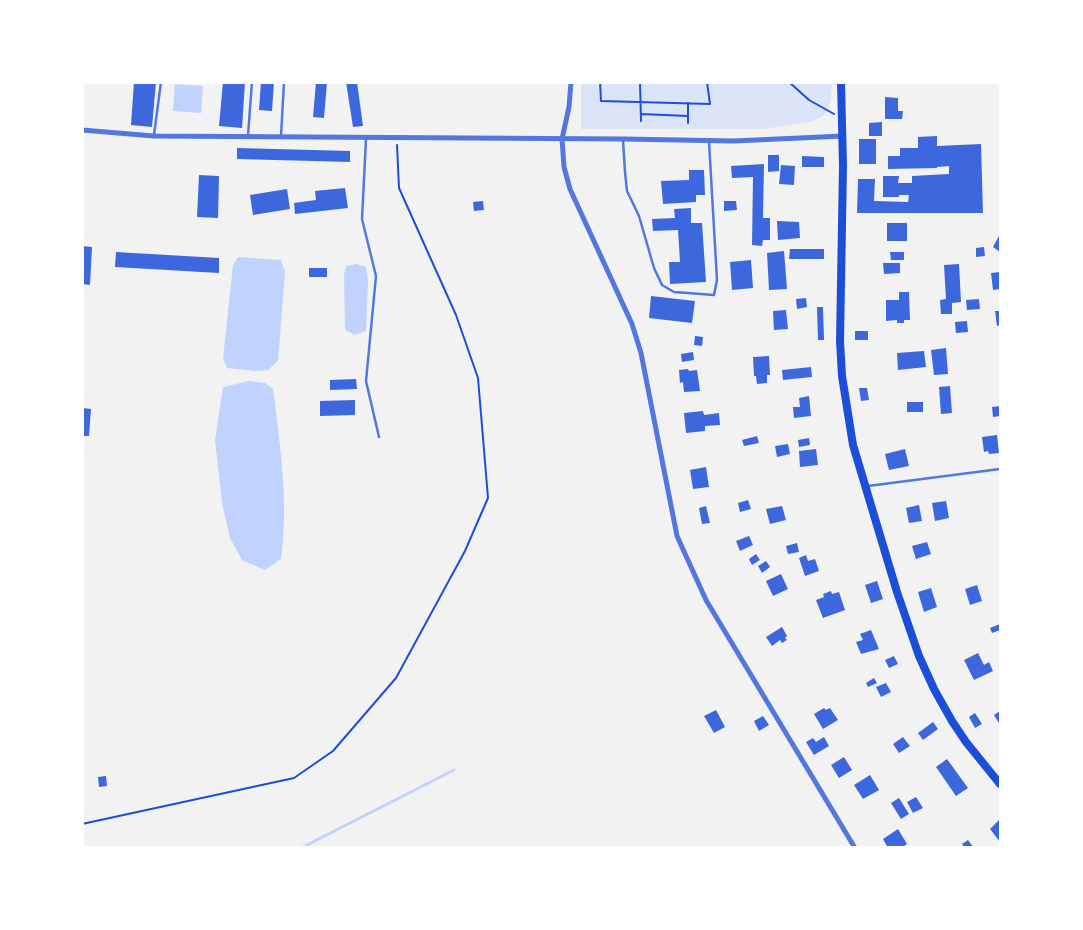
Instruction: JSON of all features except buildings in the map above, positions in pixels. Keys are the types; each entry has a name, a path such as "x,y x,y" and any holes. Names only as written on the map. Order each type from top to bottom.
{"main road":[{"path":"841,82 843,136 840,350 853,445 897,592 922,664 934,689 966,742 1000,784"}],"street":[{"path":"571,82 569,107 562,139 564,167 570,189 632,324 641,353 677,536 706,600 856,848"},
{"path":"82,130 154,136 709,141 843,136"}],"lane":[{"path":"154,136 161,82"},
{"path":"248,137 252,82"},
{"path":"281,137 284,82"},
{"path":"366,137 362,219 376,276 366,381 380,437"},
{"path":"623,139 628,191 639,216 654,268 662,285 674,292 714,295 717,280 709,141"},
{"path":"864,486 1000,469"}],"path":[{"path":"600,82 601,101 710,104 707,82"},
{"path":"640,82 641,121"},
{"path":"789,82 809,100 836,115"},
{"path":"688,103 688,123"},
{"path":"641,114 688,116"},
{"path":"82,824 294,778 333,751 396,678 465,552 488,498 478,378 456,315 399,188 397,137"}],"shaded area":[{"path":"581,83 832,83 831,100 828,110 822,117 810,122 763,129 581,129"}],"water":[{"path":"175,84 203,86 201,113 173,111"},
{"path":"238,257 281,260 285,272 278,361 268,370 255,371 227,368 223,359 233,265"},
{"path":"356,264 366,267 368,281 366,331 355,335 345,330 344,275 346,266"},
{"path":"249,381 265,383 273,389 283,474 284,516 281,559 265,570 242,560 230,538 222,503 215,440 223,387"}],"waterway":[{"path":"301,848 454,770"}]}
